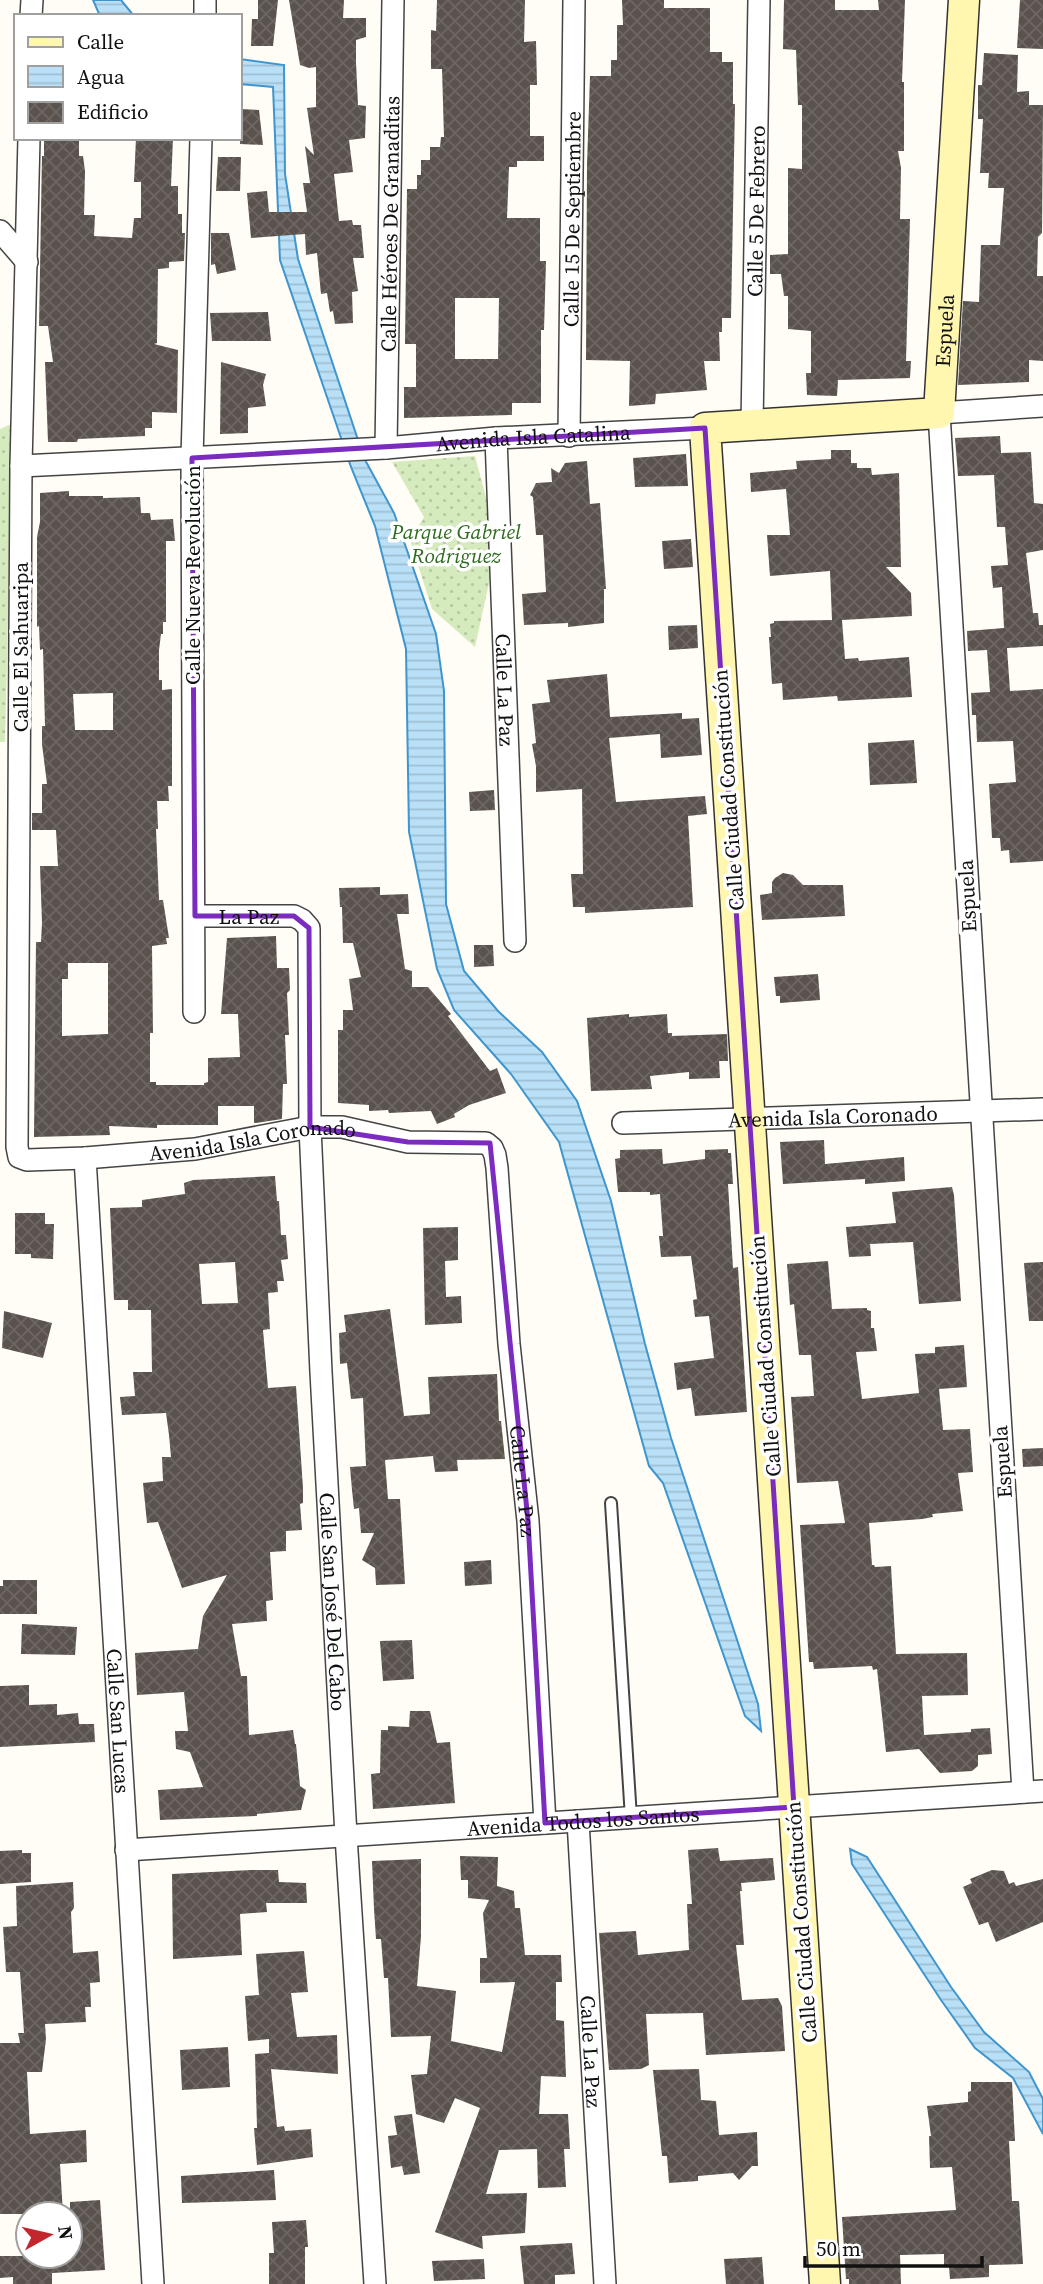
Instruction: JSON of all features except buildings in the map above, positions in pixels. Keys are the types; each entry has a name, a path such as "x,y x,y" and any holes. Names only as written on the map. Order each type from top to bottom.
{"street":[{"name":"Calle Héroes De Granaditas","path":"379,448 393,0"},
{"name":"Calle 15 De Septiembre","path":"569,436 574,0"},
{"name":"Calle 5 De Febrero","path":"752,425 759,0"},
{"name":"Espuela","path":"964,0 939,413 980,1111 1033,1792"},
{"name":"Calle El Sahuaripa","path":"19,1157 21,466 29,140"},
{"name":"Calle Nueva Revolución","path":"194,1013 192,458 201,140"},
{"path":"0,231 27,262"},
{"name":"Avenida Isla Catalina","path":"21,466 320,452 1043,406"},
{"name":"Calle Ciudad Constitución","path":"705,428 825,2284"},
{"name":"Calle La Paz","path":"496,439 515,941"},
{"name":"La Paz","path":"195,916 294,916 302,920"},
{"name":"Calle San José Del Cabo","path":"302,920 309,928 310,1127 346,1836 375,2284"},
{"name":"Avenida Isla Coronado","path":"623,1123 1043,1109"},
{"name":"Avenida Isla Coronado","path":"19,1157 27,1160 85,1158 195,1149 310,1127 342,1128 408,1142 486,1143"},
{"name":"Calle La Paz","path":"486,1143 495,1155 509,1344 528,1521 545,1823"},
{"name":"Calle San Lucas","path":"85,1158 153,2284"},
{"name":"Avenida Todos los Santos","path":"126,1850 1033,1792"},
{"name":"Calle La Paz","path":"578,1821 605,2284"}],"lane":[{"path":"611,1503 631,1818"}],"highlighted area":[{"path":"705,428 794,1807 545,1823 528,1521 490,1143 408,1142 310,1127 309,928 294,916 195,916 192,458"}],"green space":[{"path":"13,423 5,742 0,742 0,429"},
{"name":"Parque Gabriel Rodriguez","path":"475,456 498,542 475,647 432,609 410,540 424,517 392,462"}],"water":[{"path":"93,0 121,0 132,14 99,14"},
{"path":"242,59 284,65 285,174 298,259 364,458 394,513 436,634 444,691 446,904 464,971 498,1011 542,1052 577,1101 611,1201 645,1344 671,1438 758,1704 761,1731 745,1716 663,1483 649,1466 559,1142 511,1074 454,1010 437,969 409,832 406,649 375,526 351,467 280,260 273,87 242,84"},
{"path":"850,1849 867,1857 951,1987 984,2032 1029,2072 1043,2099 1043,2134 1013,2078 975,2048 941,2000 852,1864"}]}
